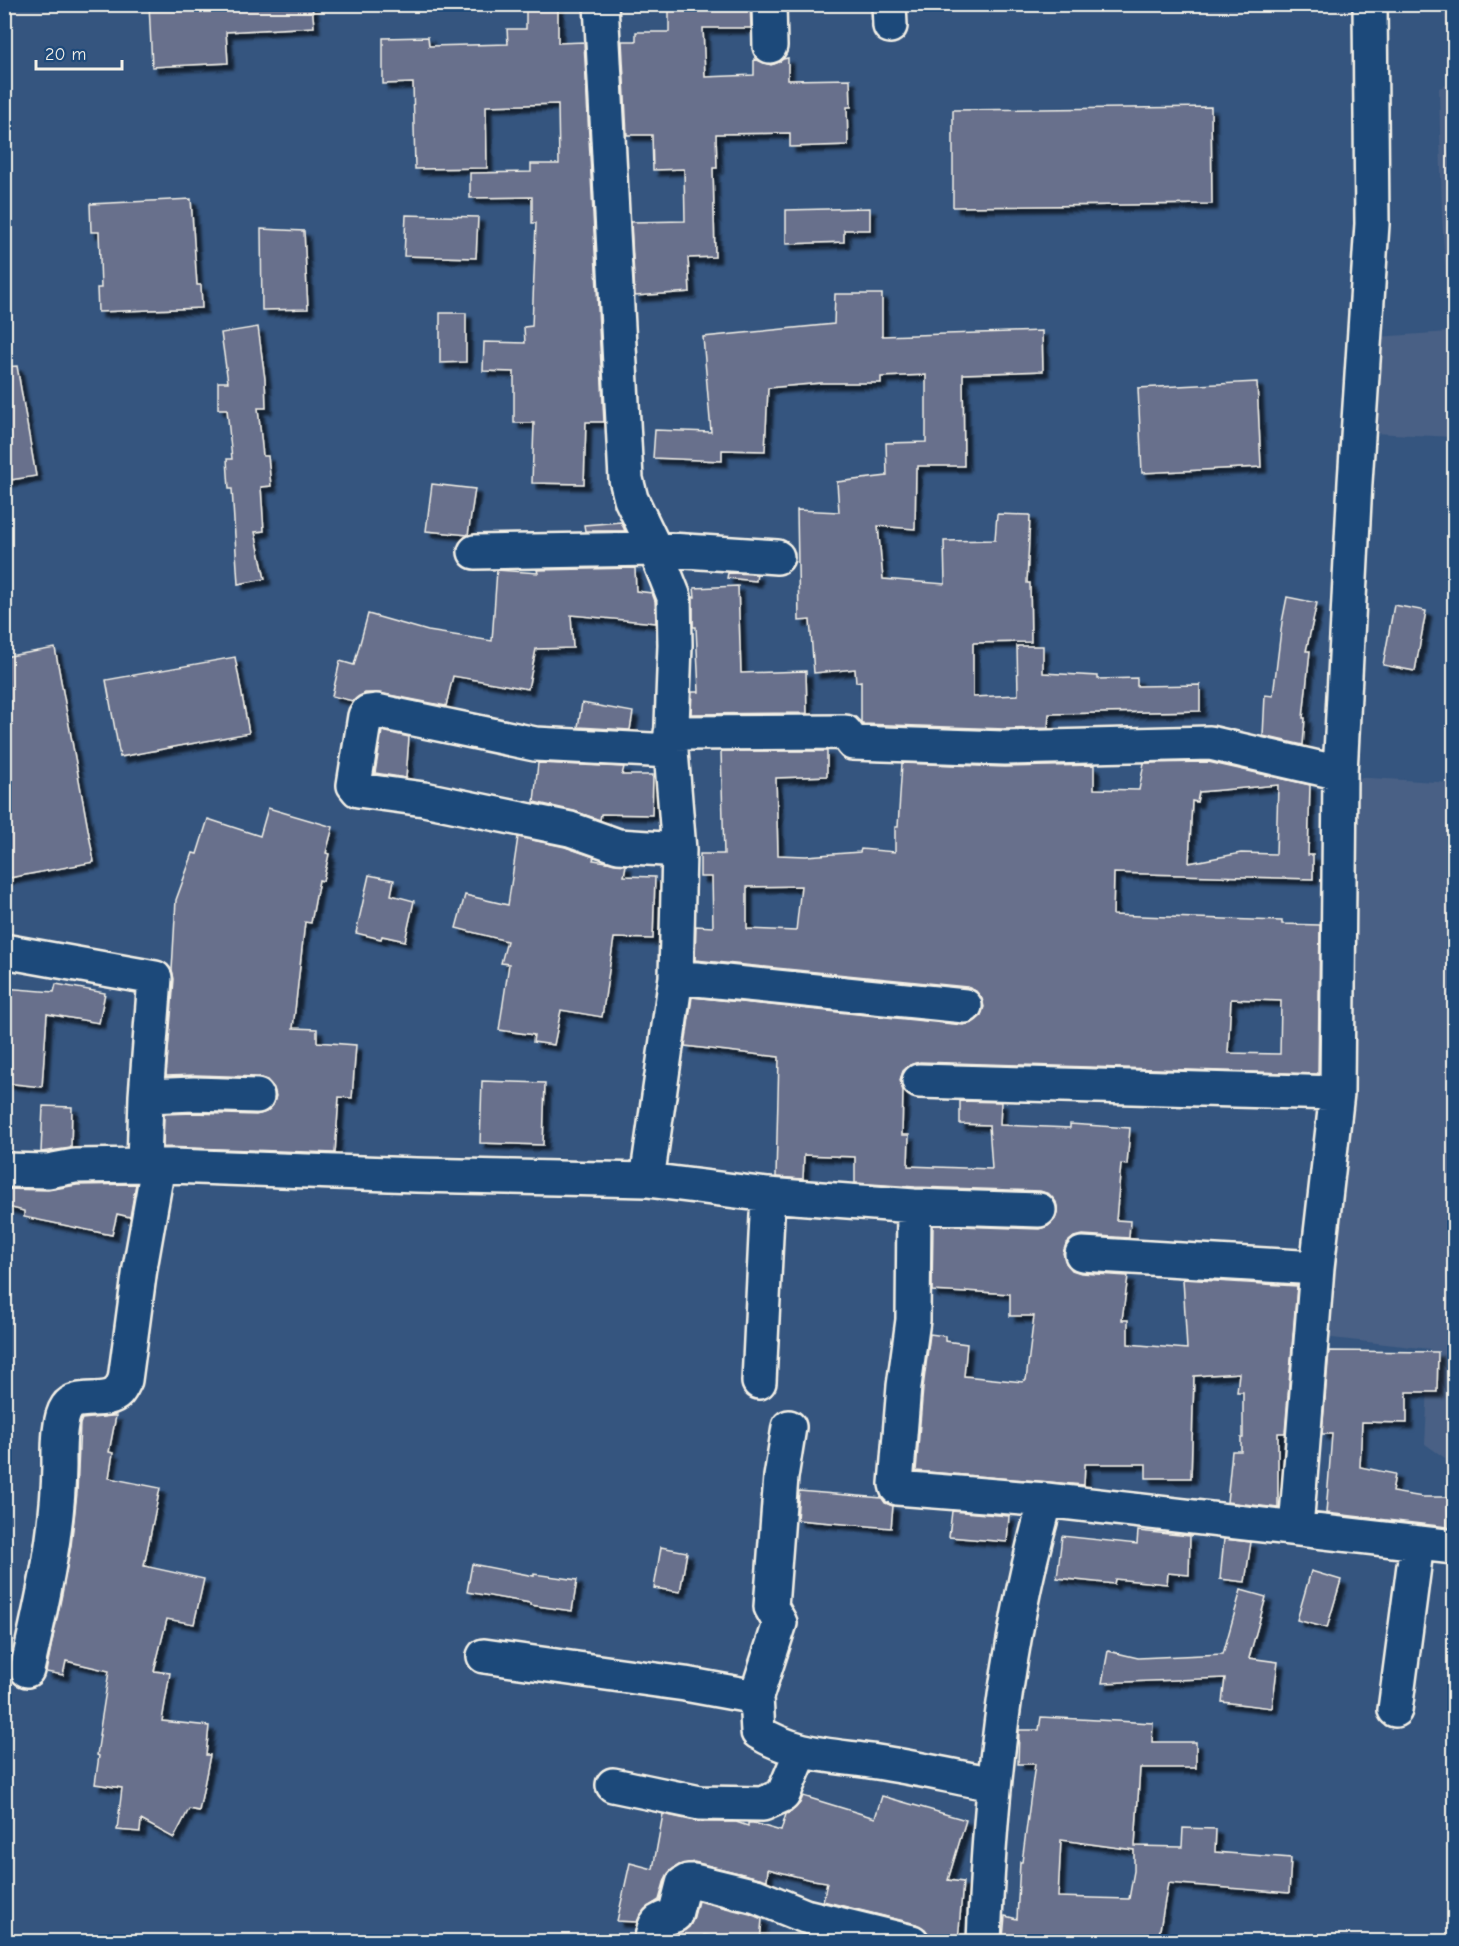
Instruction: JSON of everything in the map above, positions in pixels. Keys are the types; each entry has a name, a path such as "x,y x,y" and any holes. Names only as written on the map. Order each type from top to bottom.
{"street":[{"path":"601,4 626,479 631,499 655,549 674,597 675,645 671,742 679,850 676,977 648,1180"},
{"path":"769,4 770,46"},
{"path":"1296,1528 1317,1268 1336,1093 1340,773 1355,482 1372,224 1370,4"},
{"path":"475,552 655,549 777,556"},
{"path":"679,850 618,846 570,829 424,800 358,790 354,785 365,716 368,712 376,711 535,744 671,742 845,732 853,743 1005,748 1210,743 1340,773"},
{"path":"4,951 155,978 146,1096 151,1166 125,1380 117,1393 107,1398 72,1401 66,1407 61,1425 57,1510 53,1538 27,1670"},
{"path":"676,977 965,1006"},
{"path":"919,1081 1336,1093"},
{"path":"146,1096 194,1094 257,1096"},
{"path":"4,1170 48,1171 75,1166 243,1167 416,1175 648,1180 768,1195 914,1206 1039,1210"},
{"path":"759,1382 768,1195"},
{"path":"914,1206 913,1320 904,1386 897,1488 1046,1500 1455,1547"},
{"path":"1082,1254 1317,1268"},
{"path":"789,1427 781,1477 771,1607 780,1623 756,1697 758,1732 801,1752 877,1762 994,1784"},
{"path":"993,1940 994,1784 1017,1619 1031,1552 1046,1500"},
{"path":"1395,1710 1417,1543"},
{"path":"484,1656 685,1684 756,1697"},
{"path":"613,1785 700,1803 763,1804 783,1795 801,1752"},
{"path":"651,1941 659,1920 675,1915 683,1884 694,1881 756,1896 805,1916 912,1941"}],"shaded area":[{"path":"1443,5 1454,5 1454,82"},
{"path":"1454,82 1454,437 1372,433 1376,337 1449,332 1442,217 1439,88"},
{"path":"1353,777 1454,783 1454,1529 1445,1458 1425,1444 1430,1349 1323,1337"}],"building":[{"path":"149,4 312,4 314,27 226,32 228,63 152,67"},
{"path":"526,4 558,4 558,43 584,42 604,422 586,422 584,484 532,483 534,423 514,423 514,372 483,371 484,342 525,343 524,327 532,326 536,223 532,223 532,197 470,198 470,173 531,172 531,164 559,164 558,104 486,106 487,168 415,169 413,83 383,84 383,38 428,37 429,46 508,44 507,29 526,29"},
{"path":"669,4 750,4 751,28 703,28 705,77 754,75 754,59 771,65 788,58 788,80 850,79 851,107 847,107 848,145 790,147 790,133 716,134 717,168 713,168 715,257 688,258 690,292 635,296 631,222 685,221 684,169 653,170 652,135 627,135 622,41 636,41 636,32 669,32"},
{"path":"1211,107 1212,204 953,207 953,110"},
{"path":"191,199 197,285 201,285 202,308 98,312 97,288 101,288 99,232 91,232 90,204"},
{"path":"870,208 870,230 844,230 844,242 786,244 786,210"},
{"path":"406,215 478,217 476,258 404,256"},
{"path":"261,229 304,231 308,309 262,310"},
{"path":"835,294 882,294 882,336 1042,331 1043,371 963,374 964,466 918,466 916,469 915,529 878,526 883,579 945,584 944,541 995,540 997,514 1030,515 1027,583 1030,583 1031,642 973,643 973,697 1018,695 1017,646 1043,646 1043,673 1098,676 1098,679 1137,678 1137,686 1200,685 1200,711 1049,714 1048,728 1005,729 862,724 861,681 856,682 855,669 814,673 810,620 799,621 797,510 839,512 837,482 887,476 886,443 926,442 926,375 881,377 881,383 821,383 768,388 765,451 722,450 722,461 653,458 655,430 711,432 703,337 834,324"},
{"path":"440,313 466,313 466,362 440,363"},
{"path":"258,327 265,379 266,408 258,408 263,456 268,456 271,486 261,487 264,531 255,532 265,579 238,584 232,489 229,489 227,459 232,459 227,409 218,409 218,382 228,382 221,333"},
{"path":"17,366 36,476 4,481 4,367"},
{"path":"1257,382 1261,467 1142,473 1138,388"},
{"path":"432,484 475,489 468,535 426,531"},
{"path":"621,522 625,531 585,531 584,525"},
{"path":"635,568 636,591 652,593 655,601 656,623 571,615 573,648 536,649 528,689 453,676 446,706 379,693 365,693 353,701 332,696 340,661 354,665 368,614 428,631 492,641 497,570 538,573 537,570"},
{"path":"728,573 757,574 756,581 727,578"},
{"path":"738,586 741,673 806,671 807,713 691,714 692,692 699,692 696,627 693,627 694,588"},
{"path":"1287,597 1317,603 1306,651 1310,651 1303,718 1305,718 1303,745 1263,736 1265,695 1273,696"},
{"path":"1394,605 1426,611 1415,671 1383,665"},
{"path":"55,648 94,862 4,879 4,657"},
{"path":"235,657 249,733 120,757 106,680"},
{"path":"582,703 633,712 630,730 578,727"},
{"path":"382,731 409,737 406,778 375,773"},
{"path":"721,751 827,751 827,776 776,778 778,855 806,856 860,852 861,849 895,852 895,827 898,827 902,763 1004,767 1094,765 1094,789 1139,790 1144,763 1208,762 1310,785 1308,855 1313,855 1313,879 1114,873 1113,915 1282,921 1282,924 1320,925 1318,1074 920,1062 910,1065 903,1071 900,1080 903,1091 902,1135 909,1135 908,1166 992,1169 989,1125 960,1124 960,1101 1001,1102 1000,1125 1070,1128 1070,1124 1130,1128 1127,1165 1121,1164 1116,1220 1130,1221 1129,1238 1083,1235 1074,1237 1066,1244 1063,1253 1066,1263 1072,1270 1081,1273 1128,1276 1122,1320 1128,1320 1128,1344 1187,1349 1183,1279 1297,1286 1285,1433 1278,1433 1278,1508 1227,1502 1232,1451 1241,1451 1241,1438 1243,1438 1243,1392 1237,1392 1239,1373 1194,1376 1191,1478 1146,1478 1146,1464 1085,1464 1084,1485 916,1471 930,1334 945,1336 945,1341 967,1344 964,1376 1023,1382 1026,1380 1034,1316 1010,1316 1010,1294 932,1291 933,1225 1039,1229 1048,1226 1055,1219 1058,1211 1056,1202 1049,1194 1040,1191 855,1183 855,1157 804,1155 803,1179 776,1177 779,1057 685,1046 692,997 963,1025 972,1023 980,1017 984,1007 976,991 967,987 695,960 696,926 713,927 712,877 700,877 700,854 724,854","holes":["1278,785 1276,854 1241,853 1189,863 1192,801 1197,802 1199,792","801,886 796,931 747,929 747,887","1231,999 1281,1001 1280,1054 1228,1053"]},
{"path":"538,763 624,767 622,775 653,775 652,815 601,814 600,820 574,811 534,802"},
{"path":"268,808 333,827 326,853 329,854 323,881 319,880 311,923 305,922 293,1028 317,1029 317,1042 356,1045 352,1098 339,1097 335,1153 163,1147 164,1114 256,1115 266,1112 273,1105 276,1096 274,1088 267,1080 258,1077 166,1076 174,979 172,970 176,900 193,853 197,854 208,819 260,836"},
{"path":"518,837 565,847 594,857 593,860 626,865 624,876 655,877 653,939 614,938 602,1017 561,1010 554,1045 533,1042 534,1035 499,1030 509,964 501,963 507,941 456,928 465,895 508,905"},
{"path":"369,875 394,880 391,895 414,901 405,941 382,936 381,939 356,933"},
{"path":"56,984 105,993 99,1023 47,1014 42,1087 5,1083 8,1054 4,1054 4,988 54,992"},
{"path":"482,1081 545,1083 543,1145 480,1143"},
{"path":"43,1106 72,1107 71,1148 41,1152"},
{"path":"136,1184 130,1217 117,1214 112,1235 24,1217 24,1211 4,1206 4,1189 48,1190 77,1185"},
{"path":"1329,1351 1438,1352 1437,1392 1407,1392 1407,1423 1362,1422 1360,1467 1395,1474 1392,1492 1423,1497 1448,1497 1448,1527 1326,1513 1332,1434 1322,1434"},
{"path":"116,1416 109,1452 113,1453 109,1478 160,1488 144,1566 204,1579 194,1624 167,1619 154,1671 170,1673 162,1721 209,1726 206,1755 210,1755 199,1811 189,1809 174,1838 141,1820 140,1832 117,1830 122,1788 95,1784 99,1735 109,1671 66,1661 63,1675 46,1672 71,1546 77,1493 80,1424 82,1419"},
{"path":"799,1491 882,1498 885,1503 893,1506 891,1528 797,1520"},
{"path":"952,1511 1009,1516 1007,1542 949,1537"},
{"path":"1138,1531 1190,1536 1189,1575 1168,1573 1167,1584 1115,1579 1114,1584 1057,1578 1062,1536 1137,1544"},
{"path":"1224,1539 1251,1542 1245,1582 1220,1579"},
{"path":"661,1547 687,1552 680,1592 654,1588"},
{"path":"472,1564 534,1576 534,1574 577,1580 572,1611 467,1592"},
{"path":"1311,1571 1341,1580 1327,1628 1297,1620"},
{"path":"1241,1590 1266,1597 1249,1658 1278,1662 1272,1708 1222,1702 1225,1678 1102,1683 1108,1651 1138,1658 1223,1654"},
{"path":"1041,1717 1153,1723 1152,1742 1196,1742 1196,1768 1140,1768 1135,1846 1182,1847 1183,1828 1216,1829 1215,1852 1291,1858 1289,1893 1168,1883 1158,1941 1016,1941 1003,1938 1005,1916 1017,1919 1020,1862 1022,1862 1035,1764 1018,1764 1019,1730 1039,1730","holes":["1061,1840 1134,1850 1134,1871 1129,1899 1058,1897"]},
{"path":"803,1796 875,1818 882,1796 966,1820 948,1880 963,1882 958,1941 930,1941 930,1936 925,1929 916,1924 823,1901 827,1882 768,1869 767,1880 694,1862 679,1865 673,1869 665,1879 659,1900 645,1909 637,1922 617,1921 630,1863 653,1869 663,1814 699,1822 736,1822 748,1826 748,1823 753,1823 781,1831 786,1814 800,1803"},
{"path":"698,1901 762,1919 760,1941 704,1935 703,1941 670,1941 672,1936 689,1927"}]}
